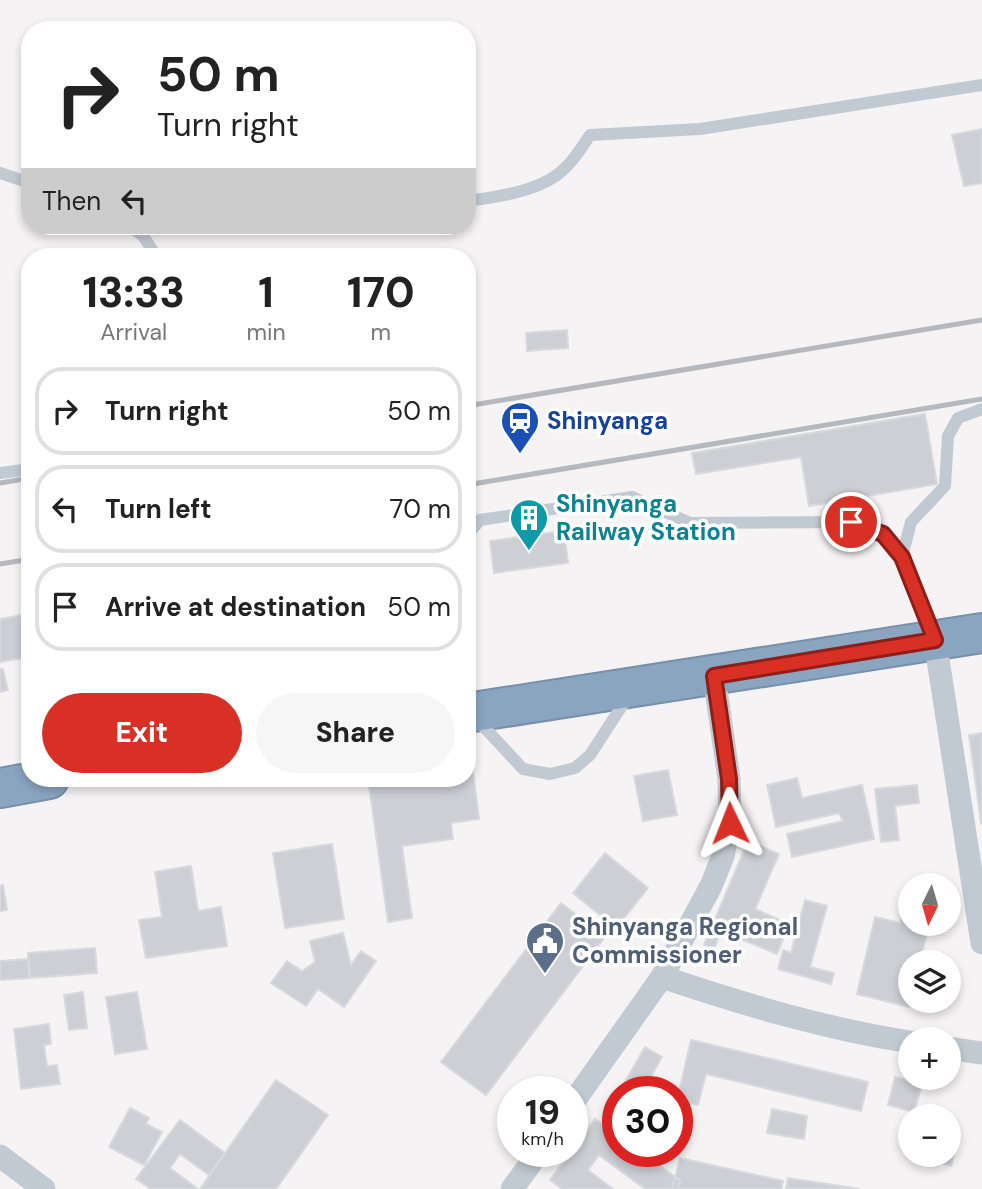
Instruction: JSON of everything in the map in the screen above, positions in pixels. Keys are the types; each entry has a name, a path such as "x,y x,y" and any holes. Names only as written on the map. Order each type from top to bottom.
{"highway":[{"path":"476,711 982,634"},
{"path":"0,788 21,784"}],"street":[{"path":"935,640 982,943"},
{"path":"588,1081 662,977 711,887 723,856 730,823 729,779 714,676"},
{"path":"662,977 741,1003 898,1040"},
{"path":"961,1050 982,1053"},
{"path":"0,1156 44,1189"},
{"path":"512,1189 528,1167"}],"lane":[{"path":"476,200 499,197 543,183 562,172 576,157 590,135 700,129 982,85"},
{"path":"0,173 21,180"},
{"path":"902,557 911,523 945,486 948,436 958,418 982,409"},
{"path":"0,473 21,470"},
{"path":"476,525 481,520 632,497 691,523 851,522 883,534 902,557 935,640"},
{"path":"476,720 523,769 550,774 575,768 590,755 633,689"}],"building":[{"path":"982,129 982,183 964,186 952,135"},
{"path":"567,330 568,348 527,351 526,333"},
{"path":"925,414 937,484 809,506 801,457 696,474 692,453"},
{"name":"Shinyanga Railway Station","path":"564,531 568,563 494,573 490,541"},
{"path":"21,615 21,658 0,662 0,619"},
{"path":"0,669 3,669 8,690 0,692"},
{"path":"982,733 982,822 981,823 969,735"},
{"path":"668,770 677,815 643,821 634,776"},
{"path":"797,778 802,798 862,785 874,839 792,857 787,834 843,821 839,813 776,827 767,785"},
{"path":"917,785 919,803 895,806 899,840 881,842 875,789"},
{"path":"369,787 475,787 479,819 451,823 453,839 402,846 412,918 388,922"},
{"path":"748,841 779,854 755,909 789,924 777,954 721,931 713,952 704,945"},
{"path":"332,844 344,919 285,928 273,853"},
{"path":"605,853 648,888 616,928 573,893"},
{"path":"191,866 198,911 221,907 227,946 146,958 139,920 162,917 155,872"},
{"path":"3,885 7,910 0,911 0,886"},
{"path":"805,900 827,906 810,967 834,973 831,984 778,969 783,950 791,953"},
{"path":"561,903 605,937 500,1076 497,1076 497,1080 486,1095 441,1062"},
{"path":"875,917 898,923 898,936 926,936 923,950 898,950 898,1004 857,994"},
{"path":"343,933 351,965 361,951 376,961 344,1007 318,989 306,1006 271,983 287,961 302,971 315,962 310,941"},
{"path":"95,948 97,973 30,978 28,953"},
{"path":"28,959 29,978 0,980 0,961"},
{"path":"83,992 87,1028 69,1030 64,995"},
{"path":"137,992 147,1049 115,1054 106,997"},
{"path":"49,1024 51,1044 44,1045 47,1066 57,1065 60,1084 21,1089 14,1029"},
{"path":"691,1040 868,1082 861,1111 706,1074 698,1105 693,1104 693,1076 683,1076"},
{"path":"645,1047 662,1057 651,1076 628,1076"},
{"path":"895,1077 898,1078 898,1090 920,1090 916,1104 898,1104 898,1108 888,1105"},
{"path":"276,1080 328,1115 276,1189 200,1189"},
{"path":"130,1108 149,1118 146,1124 162,1132 144,1165 109,1147"},
{"path":"772,1109 807,1116 804,1139 767,1133"},
{"path":"595,1119 602,1124 602,1157 599,1155 588,1170 613,1189 562,1189 550,1180 560,1167 588,1167 588,1128"},
{"path":"180,1120 225,1153 209,1175 180,1154 170,1168 198,1189 151,1189 136,1179"},
{"path":"693,1161 783,1181 781,1189 672,1189 678,1167 693,1167"},
{"path":"615,1167 661,1167 681,1181 676,1189 645,1189"},
{"path":"788,1178 860,1189 786,1189"}],"railway":[{"path":"476,404 982,320"},
{"path":"476,483 982,399"},
{"path":"0,483 21,480"},
{"path":"0,564 21,560"}],"place":[{"name":"Shinyanga","path":"520,455"},
{"name":"Shinyanga Railway Station","path":"529,552"},
{"name":"Shinyanga Regional Commissioner","path":"545,975"}],"route":[{"path":"730,823 729,779 714,676 935,640 902,557 883,534 851,522"}]}
